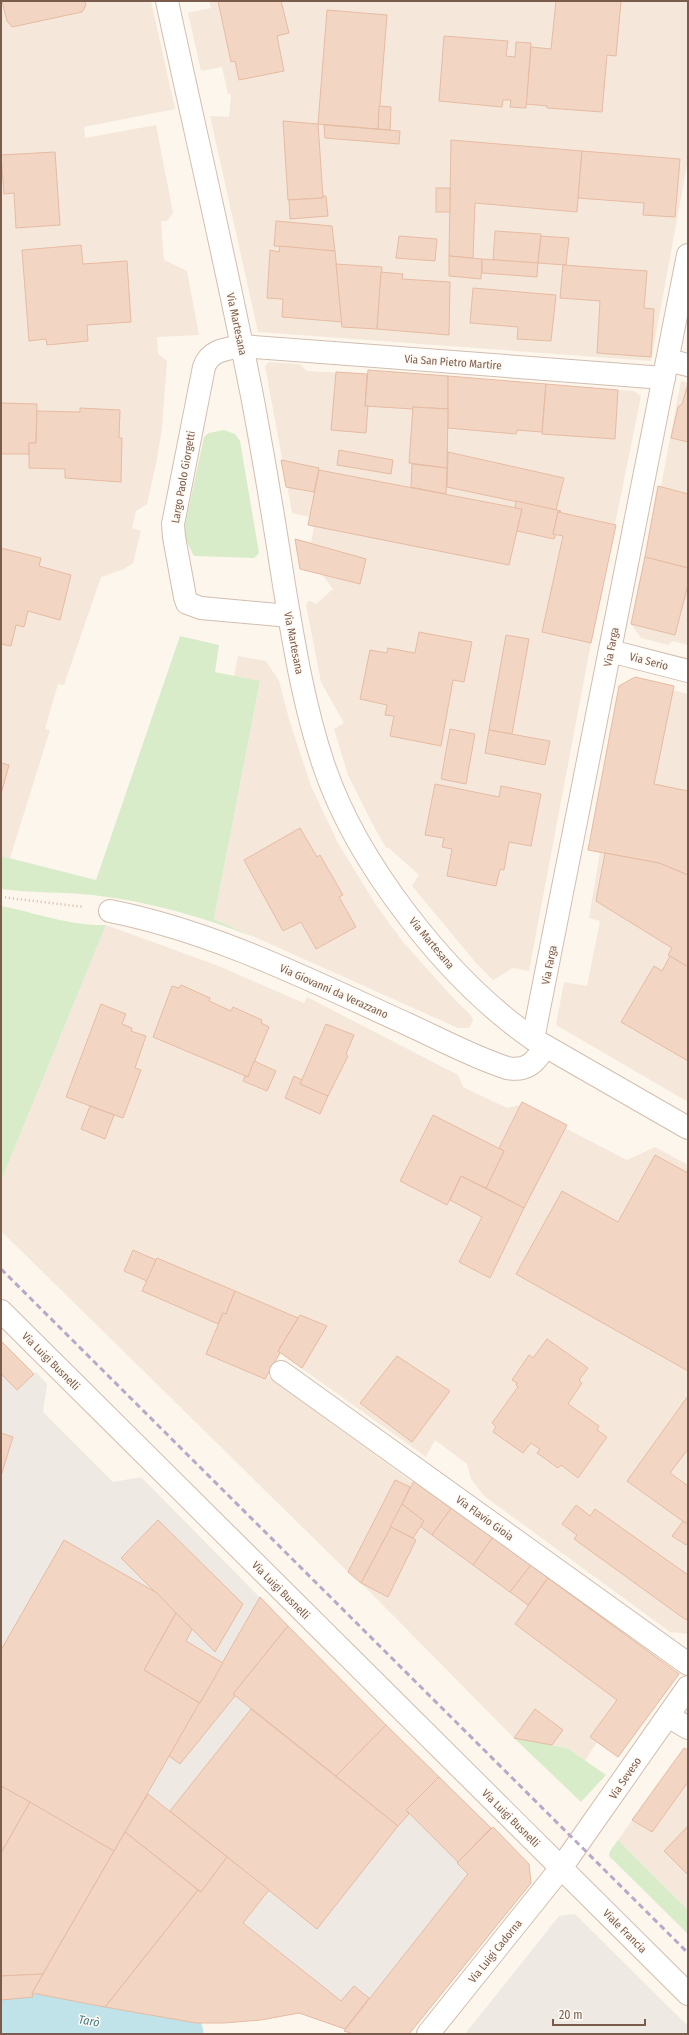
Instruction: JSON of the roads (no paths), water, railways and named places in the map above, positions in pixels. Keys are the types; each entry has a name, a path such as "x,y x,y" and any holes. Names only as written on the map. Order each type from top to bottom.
{"street":[{"name":"Via Martesana","path":"167,1 242,346 263,456 289,616 301,679 323,764 339,804 362,846 390,890 417,926 452,967 482,998 510,1023 539,1042 688,1128"},
{"name":"Via Farga","path":"539,1042 610,651 673,368 688,255"},
{"name":"Via San Pietro Martire","path":"242,346 673,368"},
{"name":"Largo Paolo Giorgetti","path":"242,346 222,350 212,354 206,360 175,512 174,537 185,597 188,603 201,608 289,616"},
{"name":"Via Serio","path":"610,651 688,672"},
{"name":"Via Giovanni da Verazzano","path":"110,911 167,925 219,941 268,961 507,1068 520,1069 529,1066 536,1061 539,1042"},
{"name":"Via Luigi Busnelli","path":"1,1311 561,1868"},
{"name":"Via Flavio Gioia","path":"281,1372 688,1664"},
{"name":"Via Seveso","path":"561,1868 688,1687"},
{"path":"668,1716 688,1728"},
{"name":"Viale Francia","path":"561,1868 688,1994"},
{"name":"Via Luigi Cadorna","path":"428,2034 561,1868"}],"waterway":[{"name":"Tarò","path":"1,2017 27,2013 58,2016 176,2034"}],"railway":[{"path":"1,1269 688,1953"}]}
